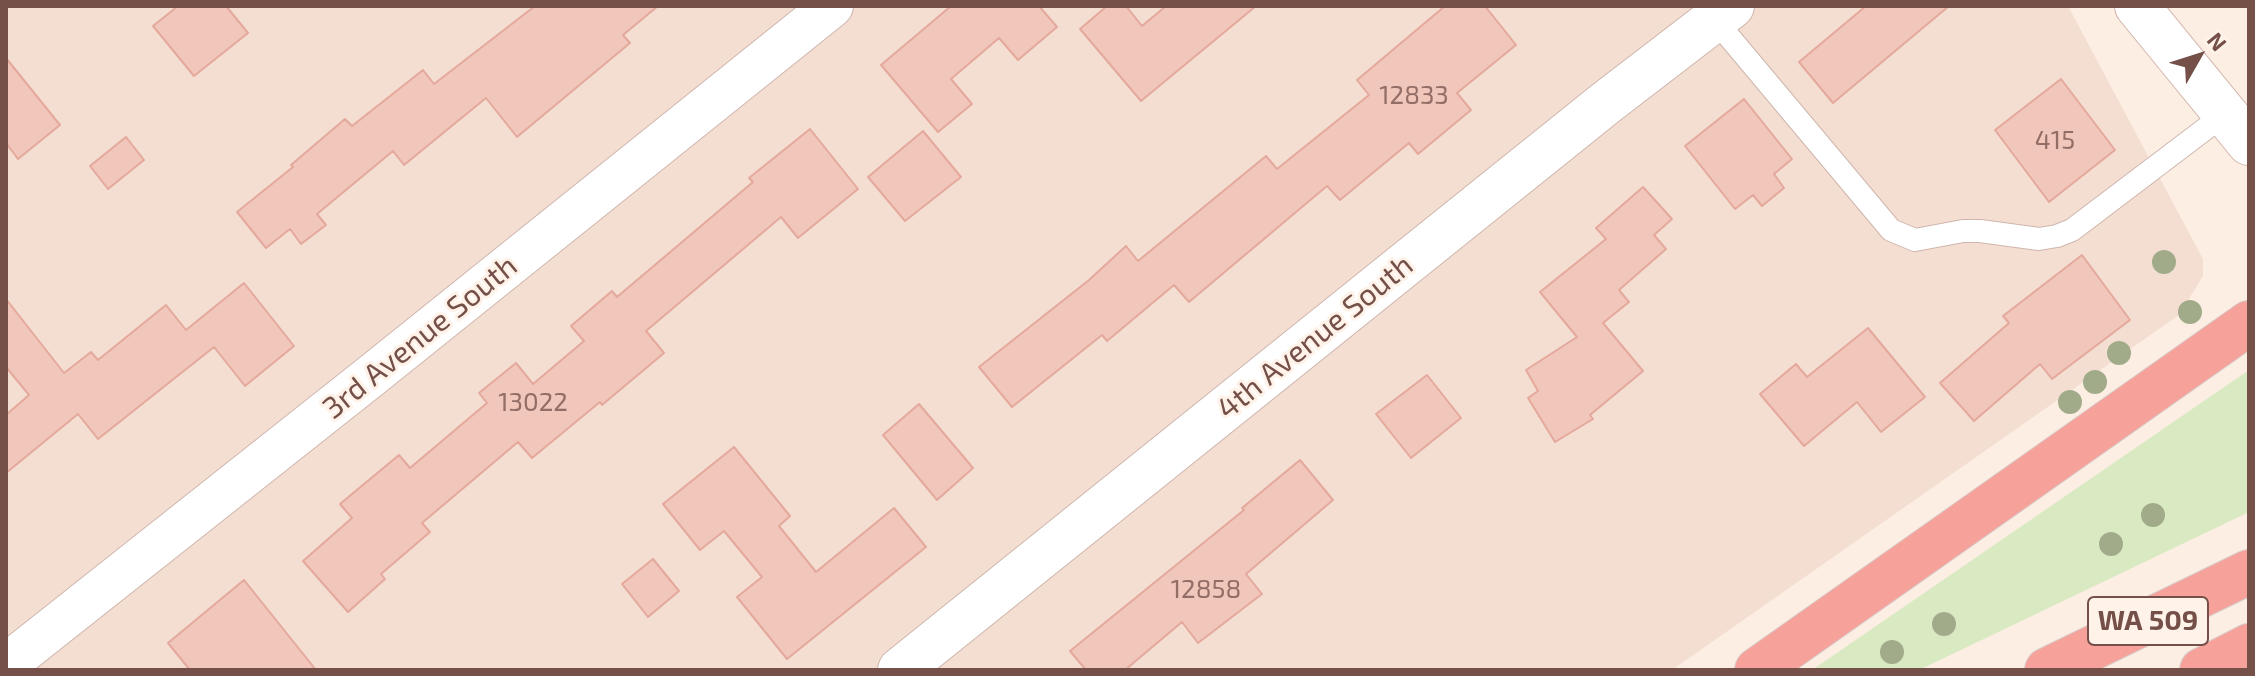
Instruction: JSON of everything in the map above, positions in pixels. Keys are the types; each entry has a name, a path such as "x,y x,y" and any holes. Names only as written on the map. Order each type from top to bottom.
{"highway":[{"path":"1757,670 2249,323"},
{"name":"WA 509","path":"2047,670 2249,572"},
{"name":"WA 509","path":"2202,670 2249,646"}],"street":[{"name":"3rd Avenue South","path":"6,665 832,6"},
{"path":"2137,6 2237,129"},
{"name":"4th Avenue South","path":"900,670 1607,102 1723,13"}],"lane":[{"path":"1723,13 1891,230 1915,240 1963,231 2039,239 2072,230 2237,129"}],"shaded area":[{"path":"6,6 2068,6 2203,259 2203,276 2179,315 1672,670 6,670"}],"green space":[{"path":"2249,370 2249,512 1919,670 1812,670"}],"building":[{"path":"178,6 226,6 248,33 194,76 153,26"},
{"path":"535,6 658,6 623,35 630,43 517,137 486,98 404,165 393,151 317,214 326,225 301,244 290,229 266,248 237,212 293,167 291,165 345,119 352,126 423,70 434,84"},
{"path":"951,6 1039,6 1057,27 1018,60 999,38 951,79 972,104 938,132 881,65"},
{"path":"1107,6 1126,6 1142,26 1166,6 1256,6 1141,101 1080,29"},
{"path":"1445,6 1485,6 1516,45 1457,93 1471,110 1418,154 1409,143 1340,200 1327,186 1189,302 1174,285 1107,341 1102,335 1012,407 979,367 1089,280 1126,246 1138,261 1266,156 1277,169 1369,95 1357,80"},
{"path":"1866,6 1949,6 1833,103 1799,62"},
{"path":"6,58 60,125 18,159 6,143"},
{"path":"2061,79 2115,150 2049,202 1995,130"},
{"path":"1744,99 1792,159 1774,174 1784,188 1762,206 1753,195 1735,209 1685,146"},
{"path":"810,129 858,189 798,238 781,217 646,331 664,353 532,458 518,442 422,523 430,532 381,574 385,579 348,612 303,561 352,518 340,504 399,455 410,468 487,403 479,393 516,363 533,384 584,341 571,326 612,291 617,297 753,182 749,178"},
{"path":"923,131 961,177 905,221 868,177"},
{"path":"126,137 144,160 108,189 90,166"},
{"path":"1643,187 1672,219 1654,235 1666,249 1619,290 1629,302 1603,323 1643,371 1590,415 1593,419 1555,442 1528,398 1538,391 1526,370 1577,337 1540,292 1606,239 1596,228"},
{"path":"2082,255 2130,320 2052,379 2040,364 1974,421 1940,383 2009,323 2003,316"},
{"path":"244,283 294,346 245,386 214,347 98,439 78,414 6,473 6,415 29,395 6,367 6,299 64,373 91,352 98,360 166,305 186,330"},
{"path":"1868,328 1925,397 1881,432 1857,402 1804,446 1760,394 1796,364 1807,377"},
{"path":"1427,375 1461,418 1411,458 1376,414"},
{"path":"919,404 973,468 937,500 883,435"},
{"path":"734,447 790,516 779,526 816,572 894,508 926,547 787,659 737,597 762,577 724,531 700,550 663,504"},
{"path":"1300,460 1333,500 1246,574 1262,594 1198,643 1182,622 1125,670 1086,670 1070,651 1244,510 1242,508"},
{"path":"653,559 679,591 648,617 622,584"},
{"path":"244,580 316,670 190,670 168,643"}]}
